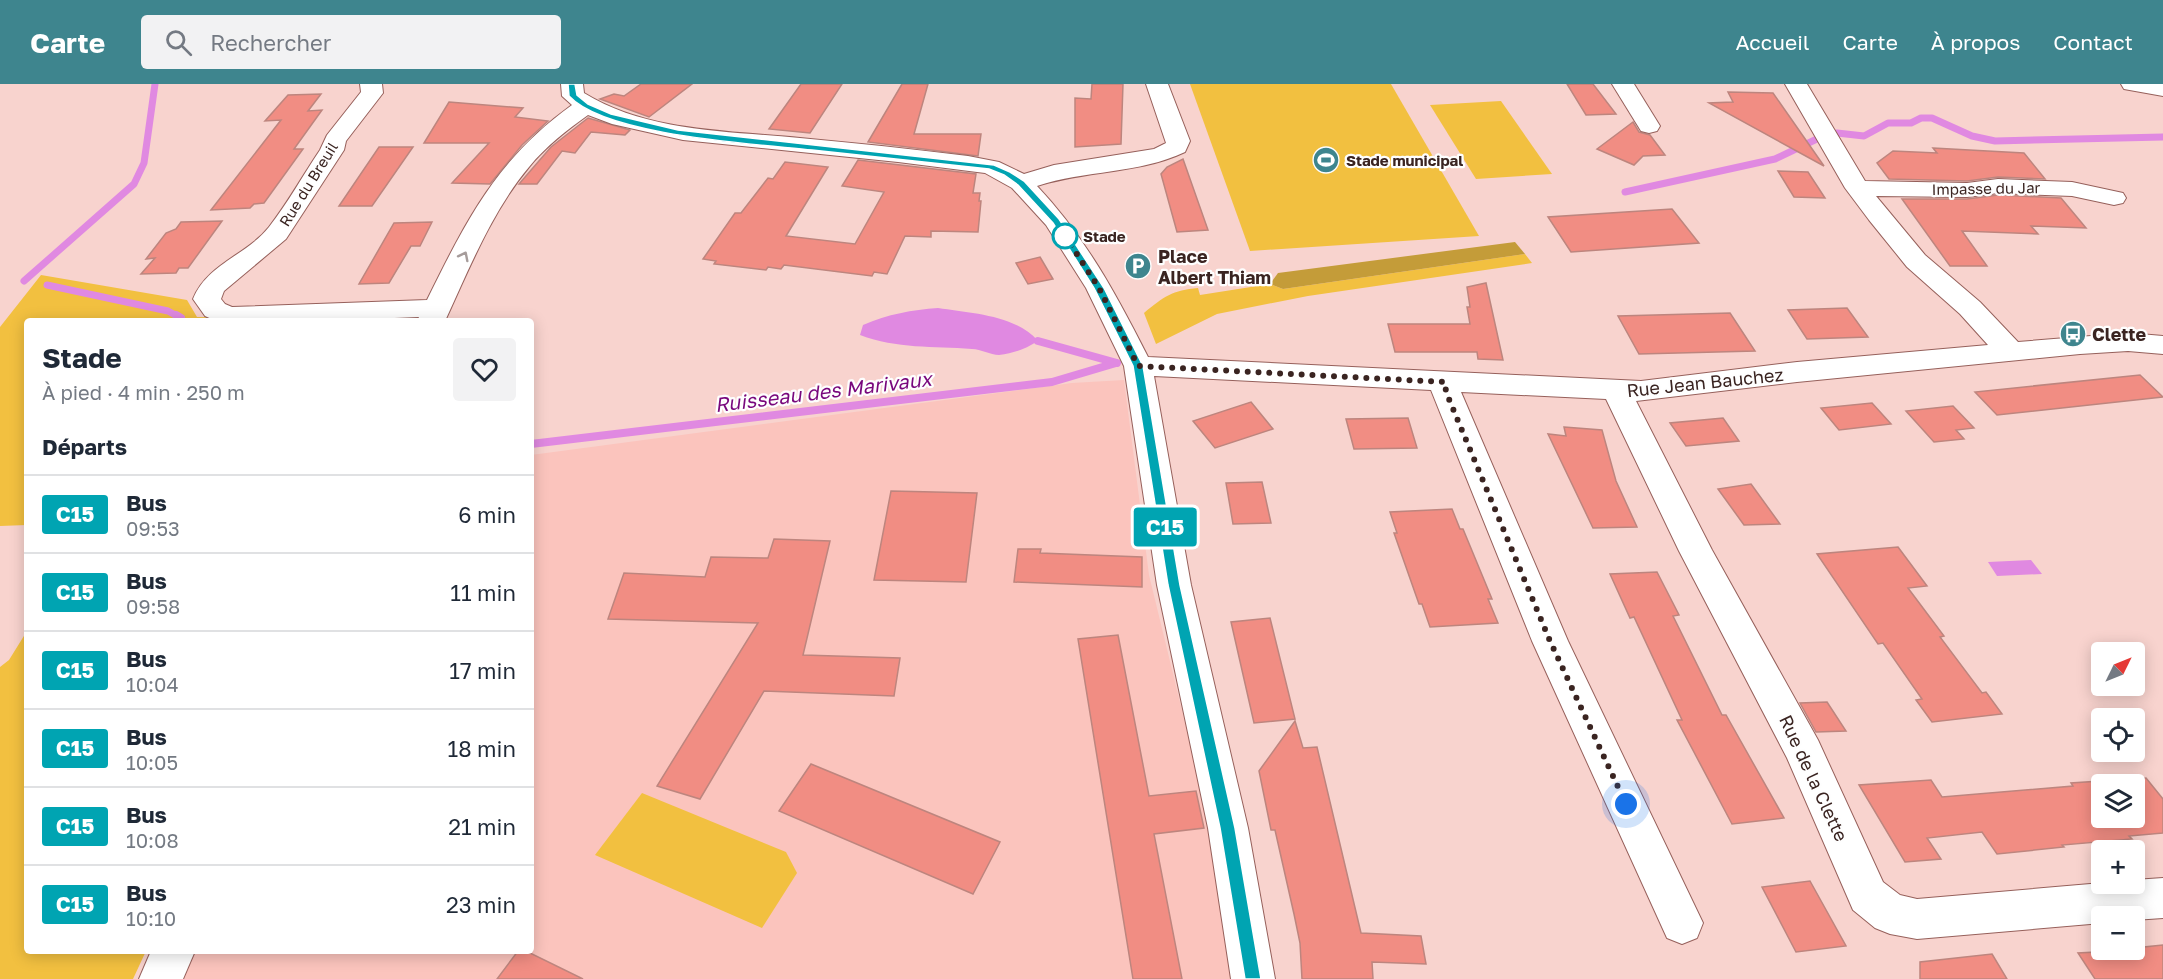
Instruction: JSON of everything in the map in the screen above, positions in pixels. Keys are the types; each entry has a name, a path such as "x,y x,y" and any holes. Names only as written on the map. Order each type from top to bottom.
{"street":[{"name":"Rue du Breuil","path":"371,84 372,93 335,140 332,150 277,234 221,278 211,288 207,299 215,309 228,316 434,314"},
{"path":"572,84 573,96 585,106 609,116 678,132 991,167 1021,183 1056,221 1099,288 1138,366 1174,585 1228,828 1253,979"},
{"path":"1021,183 1054,172 1160,155 1177,147 1178,141 1157,84"},
{"path":"1623,84 1649,126"},
{"path":"1796,84 1857,188 1916,261 1971,309 2011,352"},
{"path":"2132,84 2163,89"},
{"path":"434,314 489,207 513,170 547,134 585,106"},
{"name":"Impasse du Jar","path":"1857,188 1967,190 1998,186 2072,189 2114,198"},
{"name":"Rue Jean Bauchez","path":"1138,366 1618,392 2011,352 2128,342 2163,345"},
{"path":"1445,382 1451,403 1550,641 1682,923"},
{"name":"Rue de la Clette","path":"1618,392 1696,551 1804,752 1868,896 1890,914 1917,919 2163,897"},
{"path":"161,979 172,954"}],"shaded area":[{"name":"Stade municipal","path":"1190,84 1391,84 1479,236 1250,251"},
{"path":"1501,101 1552,174 1476,179 1430,105"},
{"path":"1515,242 1525,254 1283,289 1270,284 1278,273"},
{"path":"1525,254 1532,263 1308,296 1217,314 1156,344 1144,313 1169,295 1189,289 1198,288 1200,295 1270,284 1283,289"},
{"path":"41,275 187,300 197,317 246,318 24,318 24,525 0,526 0,327"},
{"path":"938,308 1005,320 1029,332 1038,341 1020,350 999,355 975,349 901,345 860,335 863,325 872,321 900,313"},
{"path":"1124,380 1149,575 1212,834 1232,979 175,979 187,954 534,954 534,455 1072,383"},
{"path":"2031,560 2042,574 1997,576 1988,562"},
{"path":"24,636 24,954 145,954 133,979 0,979 0,667 9,660"},
{"path":"642,793 786,852 797,873 762,928 595,855"}],"building":[{"path":"641,84 692,84 649,117 600,99 614,94 624,96"},
{"path":"801,84 842,84 810,133 769,129"},
{"path":"902,84 928,84 914,134 981,134 978,156 868,142"},
{"path":"1092,84 1123,84 1121,144 1075,147 1075,98 1091,99"},
{"path":"1567,84 1593,84 1616,114 1586,115"},
{"path":"1728,92 1773,93 1824,166 1709,103 1733,102"},
{"path":"321,94 308,111 322,110 294,149 303,149 264,203 254,204 250,208 211,210 281,120 265,121 288,95"},
{"path":"449,102 523,108 515,117 548,121 522,145 490,184 452,183 489,143 424,143"},
{"path":"588,118 630,130 625,135 591,132 575,153 562,151 537,184 519,184 551,147"},
{"path":"1633,122 1639,132 1650,135 1665,155 1643,156 1634,165 1597,149"},
{"path":"379,147 413,147 372,206 339,206"},
{"path":"1933,148 2024,153 2045,179 1998,177 1967,181 1889,179 1877,163 1893,151 1937,153"},
{"path":"1183,159 1208,230 1177,232 1161,174 1167,167"},
{"path":"858,160 976,174 973,193 980,193 979,201 981,201 978,232 931,231 931,237 905,236 887,274 874,272 872,276 784,265 781,269 768,267 766,270 714,264 716,261 703,259 735,213 741,213 768,178 773,179 785,162 828,167 786,236 855,244 884,192 842,186"},
{"path":"1778,171 1808,172 1825,198 1794,197"},
{"path":"1998,195 2061,198 2086,228 2031,226 2038,234 1962,231 1987,266 1950,266 1902,199 1967,199"},
{"path":"1672,209 1699,243 1571,252 1548,217"},
{"path":"222,221 188,268 179,268 176,273 141,274 155,258 146,259 166,233 176,229 181,222"},
{"path":"432,222 420,246 411,246 389,283 359,284 394,223"},
{"path":"1040,257 1053,279 1028,284 1016,263"},
{"path":"1486,283 1503,360 1478,359 1477,352 1395,352 1388,324 1470,324 1467,287"},
{"path":"1847,308 1868,337 1807,339 1788,310"},
{"path":"1730,313 1755,351 1639,354 1618,316"},
{"path":"2140,375 2163,397 1997,415 1975,392"},
{"path":"1251,402 1273,429 1215,448 1193,421"},
{"path":"1872,403 1891,424 1839,430 1821,408"},
{"path":"1953,406 1974,428 1956,430 1964,439 1934,442 1906,411"},
{"path":"1408,418 1417,448 1354,449 1346,419"},
{"path":"1723,418 1739,441 1686,446 1670,423"},
{"path":"1564,427 1602,430 1616,481 1637,527 1593,528 1548,434 1566,436"},
{"path":"1262,482 1271,523 1233,524 1226,483"},
{"path":"1751,484 1780,524 1744,525 1718,489"},
{"path":"891,491 977,493 966,582 874,580"},
{"path":"1452,509 1460,529 1463,529 1492,599 1488,599 1498,623 1430,627 1422,604 1419,604 1394,533 1397,533 1390,512"},
{"path":"774,539 830,541 803,655 900,658 894,696 764,691 700,799 657,786 758,623 608,619 624,573 705,577 711,557 768,558"},
{"path":"1898,547 1927,586 1908,588 1944,636 1940,637 1982,693 1986,692 2002,714 1932,722 1916,700 1922,699 1883,643 1878,644 1817,554"},
{"path":"1018,549 1041,549 1040,553 1142,557 1142,587 1014,582"},
{"path":"1657,572 1679,615 1673,616 1722,715 1726,715 1784,818 1732,824 1677,720 1682,720 1634,617 1630,618 1610,574"},
{"path":"1270,618 1295,719 1254,723 1231,622"},
{"path":"1118,635 1149,796 1196,791 1204,828 1154,834 1182,979 1133,979 1078,639"},
{"path":"1827,702 1846,731 1816,732 1800,703"},
{"path":"1295,721 1303,748 1317,747 1361,933 1421,936 1426,964 1372,962 1373,979 1302,979 1300,943 1275,830 1271,830 1259,771"},
{"path":"811,764 1000,842 973,894 779,811"},
{"path":"2146,778 2163,799 2163,833 2129,836 2132,839 2091,840 2091,843 2062,845 2064,847 1997,854 1982,832 1927,838 1941,859 1905,862 1859,785 1931,780 1942,797 2073,786 2071,783 2091,782 2091,828 2145,828"},
{"path":"1810,881 1846,946 1796,952 1762,887"},
{"path":"2163,945 2163,979 2095,979 2078,953 2091,952 2091,960 2145,960 2145,947"},
{"path":"516,954 532,954 583,979 497,979"},
{"path":"1992,954 2007,979 1920,979 1920,962"}],"waterway":[{"path":"24,281 134,184 144,163 155,84"},
{"path":"1837,133 1864,136 1888,123 1911,123 1921,118 1932,118 1972,136 1995,141 2163,137"},
{"path":"1625,192 1775,159 1821,137"},
{"name":"Ruisseau des Marivaux","path":"47,285 168,311 179,317"},
{"name":"Ruisseau des Marivaux","path":"176,315 181,318"},
{"path":"1038,341 1117,363"},
{"name":"Ruisseau des Marivaux","path":"534,444 1052,382 1116,363"}],"bus line":[{"name":"C15","path":"572,84 573,96 585,106 609,116 678,132 991,167 1021,183 1056,221 1099,288 1138,366 1174,585 1228,828 1253,979"}],"place":[{"name":"Stade municipal","path":"1326,160"},
{"name":"Stade","path":"1065,236"},
{"name":"Place Albert Thiam","path":"1138,266"},
{"name":"Clette","path":"2073,334"}],"route":[{"path":"1065,236 1099,288 1138,366 1445,382 1446,392 1550,641 1626,804"}]}
